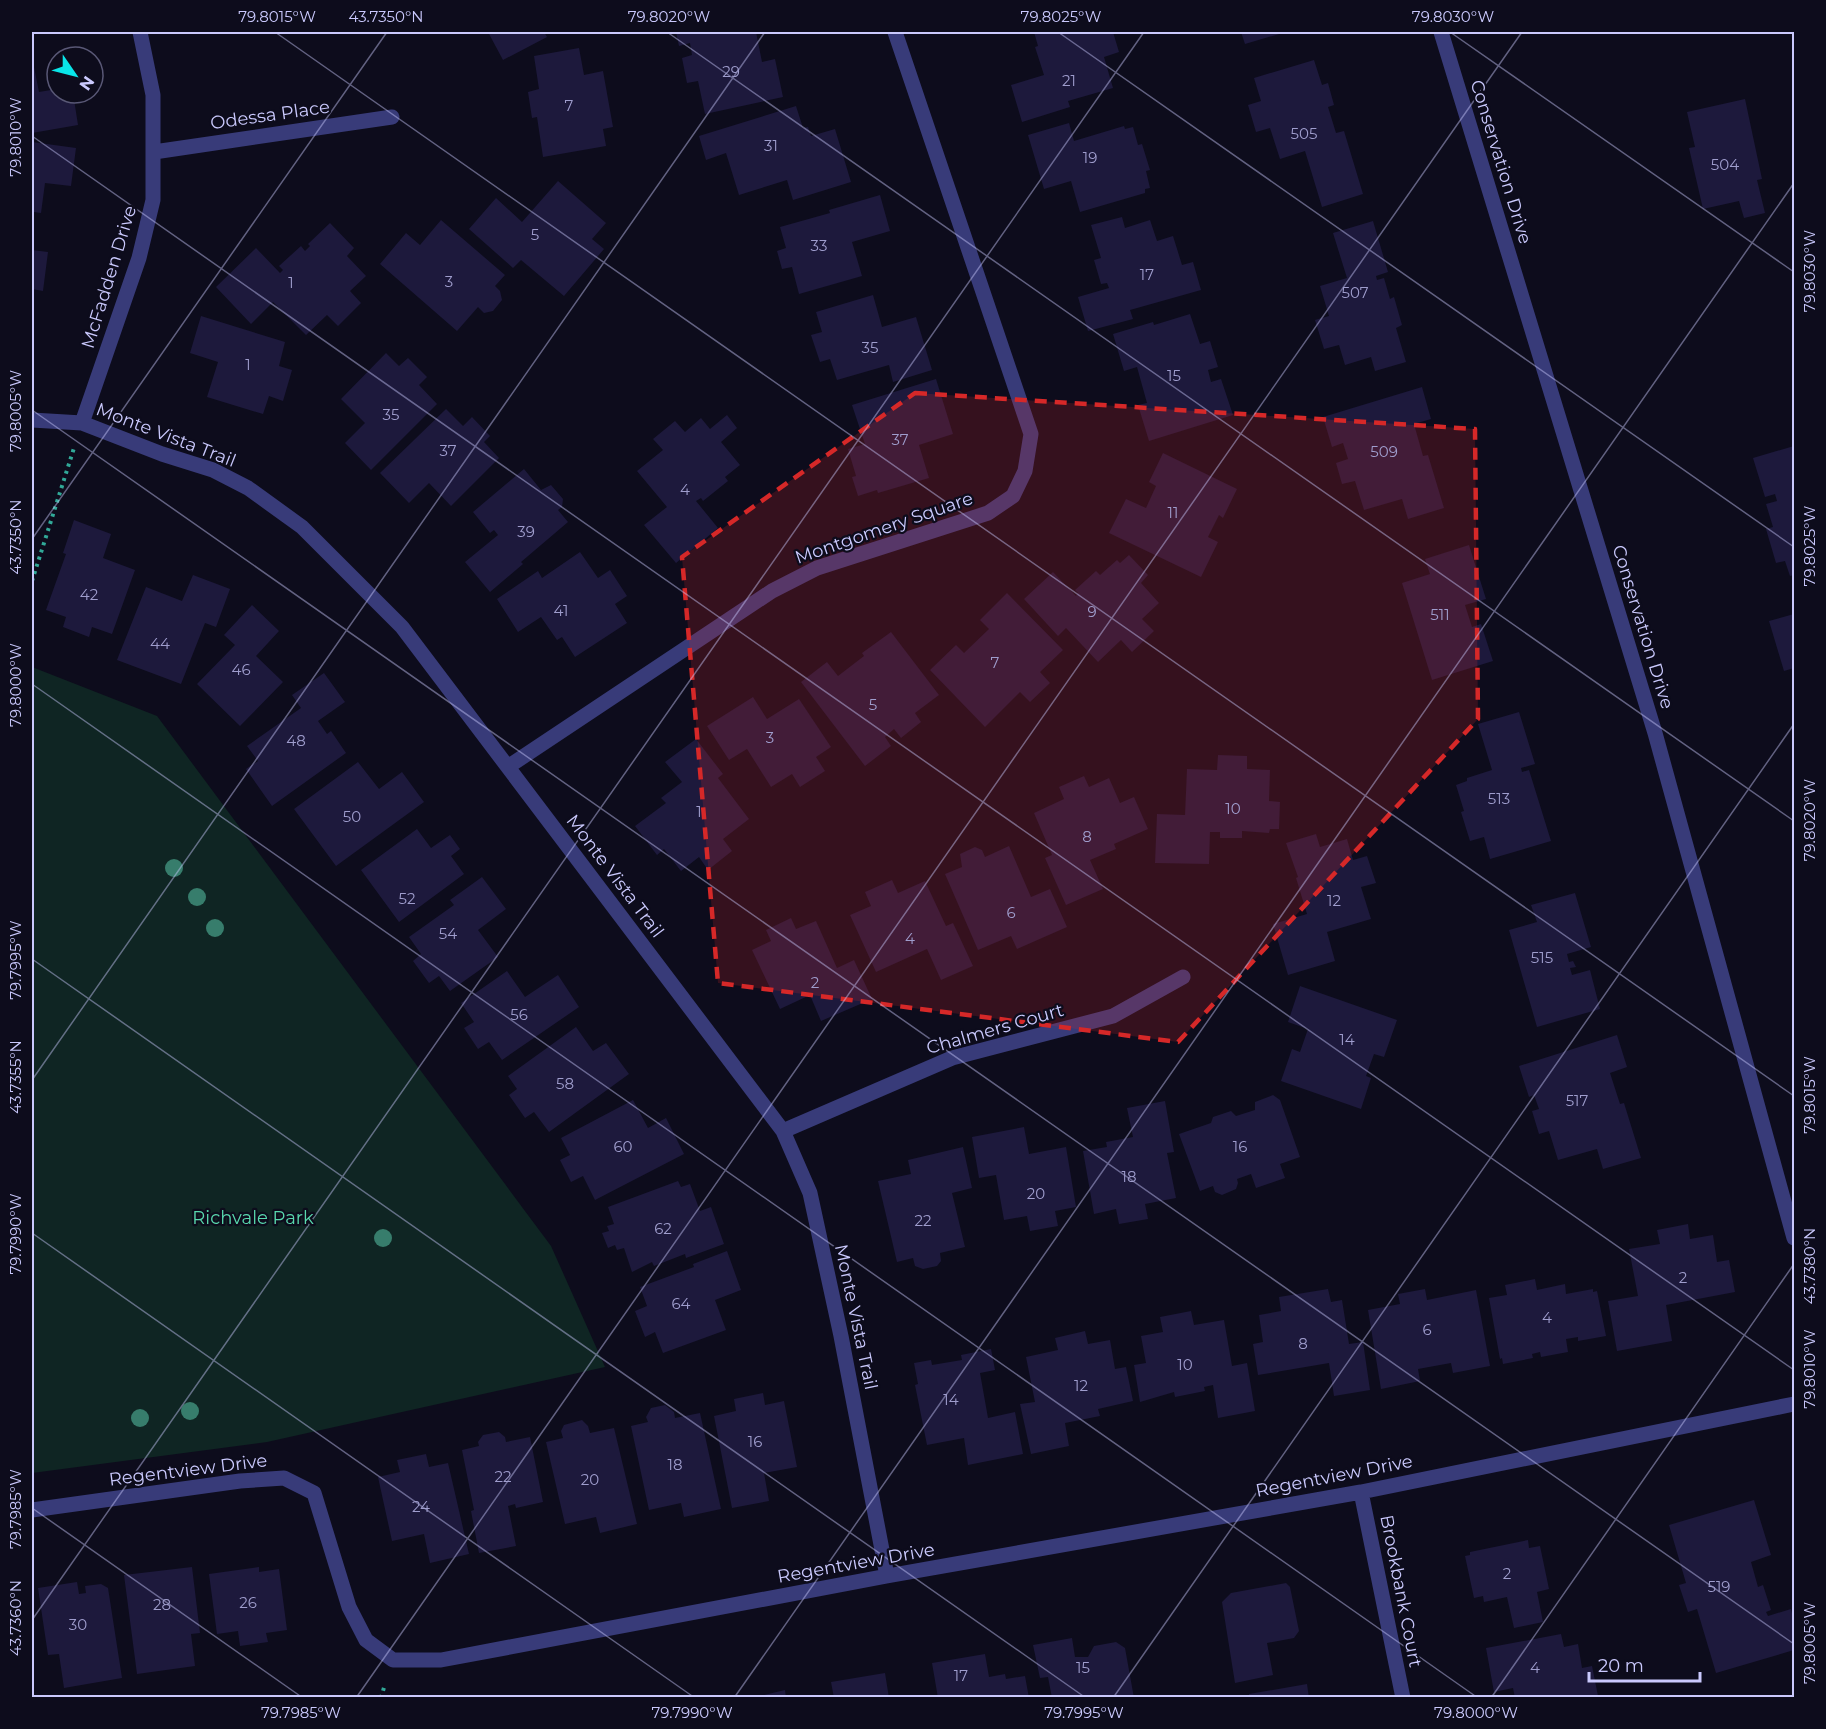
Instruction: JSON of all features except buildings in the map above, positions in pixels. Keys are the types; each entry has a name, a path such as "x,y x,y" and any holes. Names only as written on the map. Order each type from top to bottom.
{"street":[{"name":"McFadden Drive","path":"82,423 139,258 153,200 153,96 140,32"},
{"name":"Montgomery Square","path":"509,766 772,591 817,568 988,513 1013,496 1025,471 1031,434 896,32"},
{"name":"Conservation Drive","path":"1441,32 1655,733 1794,1238"},
{"name":"Odessa Place","path":"154,152 392,117"},
{"name":"Monte Vista Trail","path":"32,420 82,423 162,454 213,470 248,488 302,527 402,627 783,1131 810,1193 841,1336 887,1576"},
{"name":"Chalmers Court","path":"783,1131 952,1058 1113,1016 1183,977"},
{"name":"Regentview Drive","path":"32,1510 240,1481 284,1478 314,1493 349,1607 366,1640 393,1660 441,1660 887,1576 1361,1492 1794,1404"},
{"name":"Brookbank Court","path":"1361,1492 1403,1698"}],"path":[{"path":"32,581 82,423"}],"highlighted area":[{"path":"915,393 1475,429 1478,719 1178,1042 718,983 682,557"}],"green space":[{"name":"Richvale Park","path":"32,667 157,716 551,1246 605,1367 267,1442 32,1473"}]}
